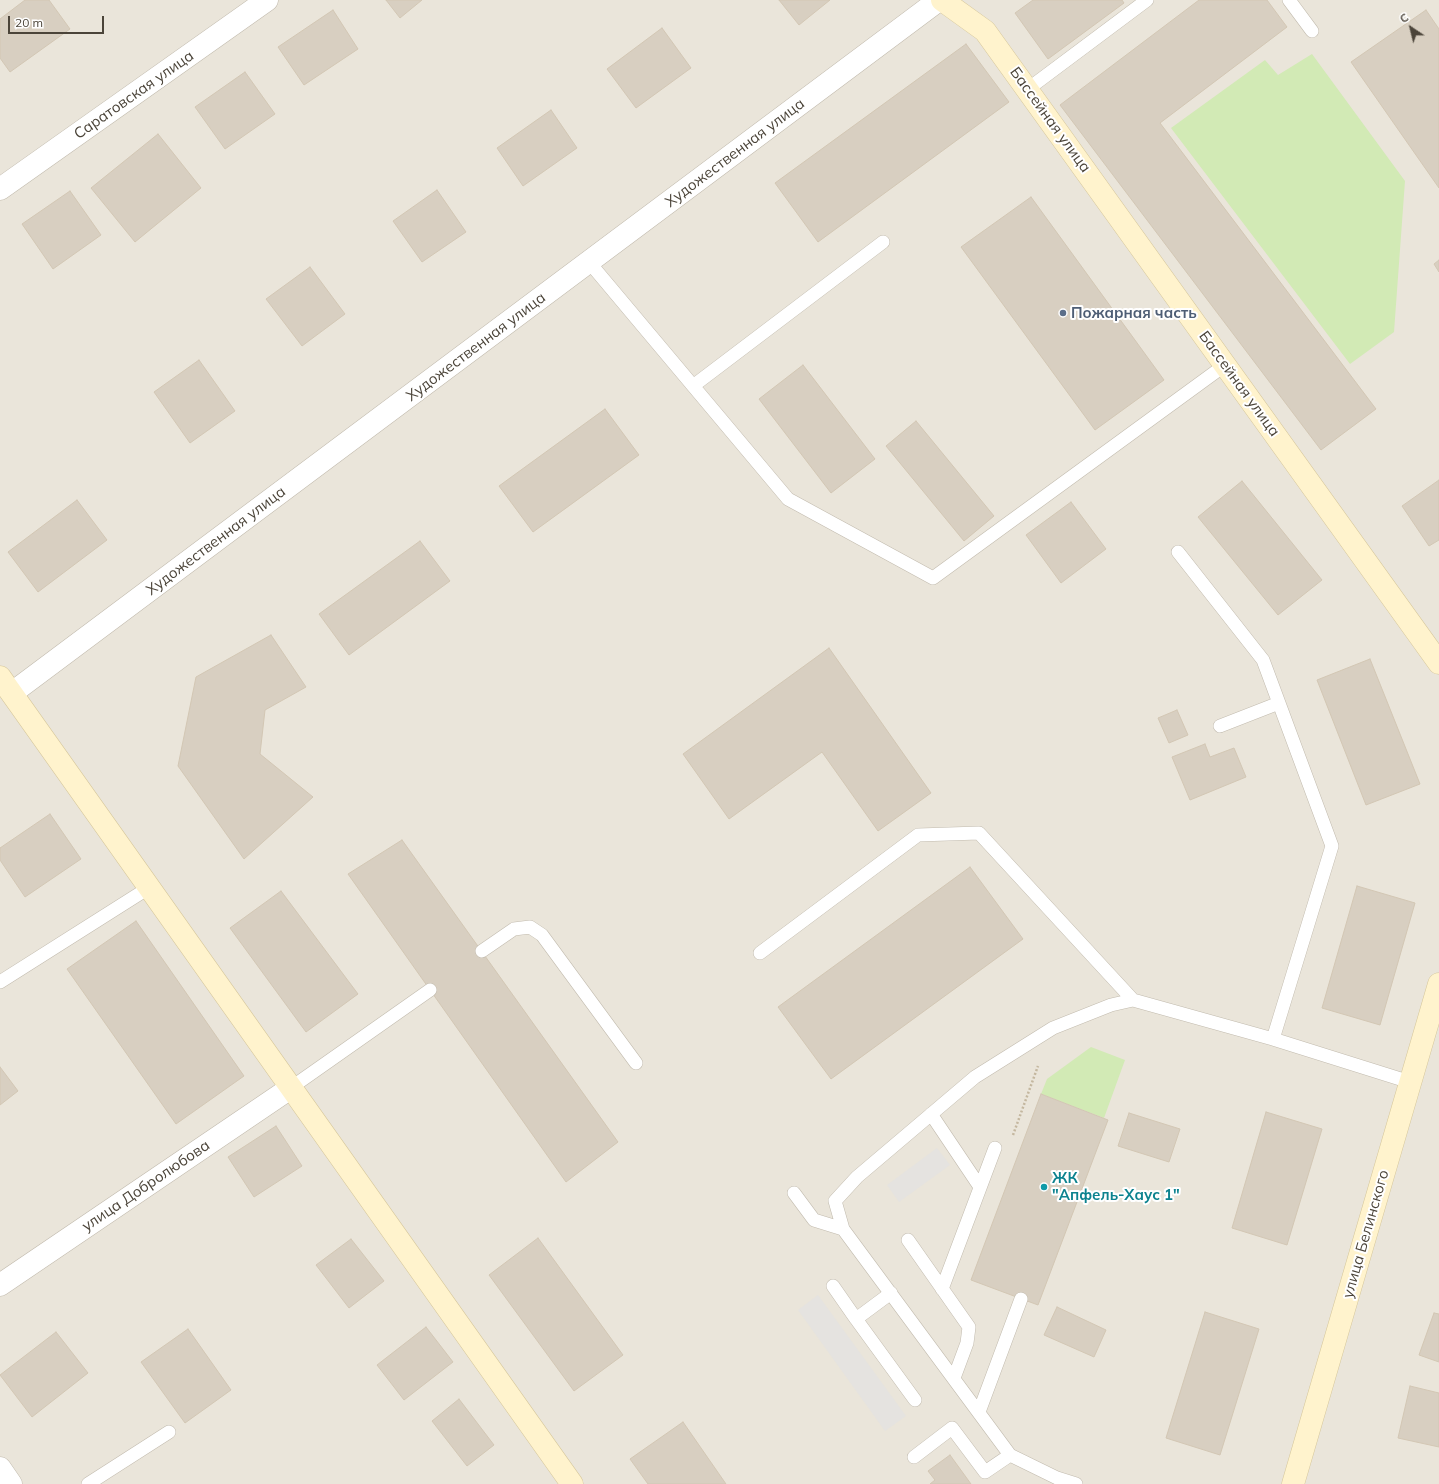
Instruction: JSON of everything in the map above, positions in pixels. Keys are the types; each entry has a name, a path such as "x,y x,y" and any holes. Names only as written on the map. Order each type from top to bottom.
{"street":[{"name":"Саратовская улица","path":"0,189 267,0"},
{"name":"Художественная улица","path":"6,685 589,262 939,0"},
{"name":"Бассейная улица","path":"942,0 985,30 1439,663"},
{"path":"6,685 572,1484"},
{"name":"улица Белинского","path":"1293,1484 1439,984"},
{"name":"улица Добролюбова","path":"0,1285 292,1087"},
{"path":"0,1468 11,1484"}],"lane":[{"path":"1028,89 1148,0"},
{"path":"1289,0 1312,31"},
{"path":"693,386 883,242"},
{"path":"589,262 788,499 933,578 1226,365"},
{"path":"1178,552 1263,660 1332,846 1273,1039"},
{"path":"1220,726 1279,703"},
{"path":"760,953 918,835 979,833 1133,1000"},
{"path":"0,982 150,887"},
{"path":"482,951 514,929 530,927 542,935 636,1063"},
{"path":"292,1087 430,990"},
{"path":"1076,1484 1057,1478 1010,1454 843,1229 835,1201 857,1177 975,1077 1053,1028 1111,1005 1133,1000 1273,1039 1410,1082"},
{"path":"931,1114 980,1186"},
{"path":"942,1289 995,1148"},
{"path":"794,1193 814,1220 843,1229"},
{"path":"908,1240 969,1327 967,1343 954,1378"},
{"path":"833,1286 915,1400"},
{"path":"856,1319 891,1293"},
{"path":"979,1412 1021,1299"},
{"path":"914,1457 952,1428 985,1472 1010,1454"},
{"path":"88,1484 169,1432"}],"path":[{"path":"995,1148 1006,1152 1053,1028"}],"shaded area":[{"path":"0,0 1439,0 1439,1484 0,1484"},
{"path":"937,1148 950,1165 899,1202 887,1185"},
{"path":"818,1295 906,1416 885,1431 798,1310"}],"green space":[{"path":"1312,54 1405,181 1394,332 1350,364 1171,128 1265,60 1278,75"},
{"path":"1091,1047 1125,1060 1104,1118 1041,1094 1047,1079"}],"building":[{"path":"25,0 49,0 70,29 10,72 0,58 0,19"},
{"path":"386,0 422,0 400,18"},
{"path":"779,0 830,0 799,25"},
{"path":"1033,0 1122,0 1124,3 1048,59 1015,13"},
{"path":"1199,0 1267,0 1287,27 1160,123 1376,409 1321,450 1060,105"},
{"path":"333,10 358,49 304,85 278,47"},
{"path":"1426,10 1439,29 1439,188 1351,62"},
{"path":"662,28 691,68 636,108 607,69"},
{"path":"966,44 1009,102 818,242 775,183"},
{"path":"245,72 275,114 225,149 195,107"},
{"path":"551,110 577,148 523,186 497,148"},
{"path":"158,134 201,188 135,242 91,188"},
{"path":"437,190 466,232 422,262 393,221"},
{"path":"70,191 101,235 53,269 22,224"},
{"name":"Пожарная часть","path":"1031,197 1164,380 1095,430 961,247"},
{"path":"1439,260 1439,272 1434,264"},
{"path":"310,267 345,314 302,346 266,299"},
{"path":"199,360 235,411 190,443 154,392"},
{"path":"803,365 875,459 831,493 759,399"},
{"path":"605,409 639,455 533,532 499,486"},
{"path":"916,421 994,516 964,541 886,446"},
{"path":"1439,480 1439,540 1429,546 1402,506"},
{"path":"1242,481 1322,580 1278,615 1198,517"},
{"path":"77,500 107,540 38,592 8,552"},
{"path":"1071,502 1106,549 1061,583 1026,535"},
{"path":"420,541 450,581 349,655 319,614"},
{"path":"271,635 306,687 265,710 260,754 313,797 244,859 178,766 196,677"},
{"path":"829,648 931,793 878,831 822,752 729,819 683,754"},
{"path":"1370,659 1420,784 1366,805 1317,680"},
{"path":"1177,710 1188,735 1169,743 1158,718"},
{"path":"1205,744 1210,757 1234,748 1246,777 1190,800 1172,757"},
{"path":"50,814 81,859 25,897 0,860 0,848"},
{"path":"402,840 618,1142 566,1182 348,874"},
{"path":"970,867 1023,939 831,1079 778,1007"},
{"path":"1357,886 1415,903 1380,1025 1322,1008"},
{"path":"281,891 358,994 306,1032 230,928"},
{"path":"136,921 244,1076 176,1124 67,969"},
{"path":"0,1067 18,1091 0,1105"},
{"name":"ЖК \"Апфель-Хаус 1\"","path":"1041,1094 1108,1120 1038,1305 971,1280"},
{"path":"1266,1112 1322,1129 1287,1245 1232,1228"},
{"path":"1129,1113 1180,1129 1169,1162 1118,1146"},
{"path":"276,1126 302,1166 254,1197 228,1157"},
{"path":"538,1238 623,1355 574,1391 489,1275"},
{"path":"351,1239 384,1281 349,1308 316,1265"},
{"path":"1057,1307 1106,1330 1094,1357 1044,1335"},
{"path":"1205,1312 1259,1329 1220,1455 1166,1438"},
{"path":"1434,1313 1439,1314 1439,1362 1419,1355"},
{"path":"426,1327 453,1362 404,1400 377,1365"},
{"path":"188,1329 231,1390 185,1423 141,1362"},
{"path":"56,1332 88,1373 32,1417 0,1375"},
{"path":"1410,1386 1439,1393 1439,1447 1398,1438"},
{"path":"459,1399 494,1445 467,1466 432,1421"},
{"path":"683,1422 726,1484 648,1484 630,1459"},
{"path":"950,1455 971,1484 930,1484 935,1480 928,1471"}],"place":[{"name":"Пожарная часть","path":"1063,313"},
{"name":"ЖК \"Апфель-Хаус 1\"","path":"1044,1187"}]}
